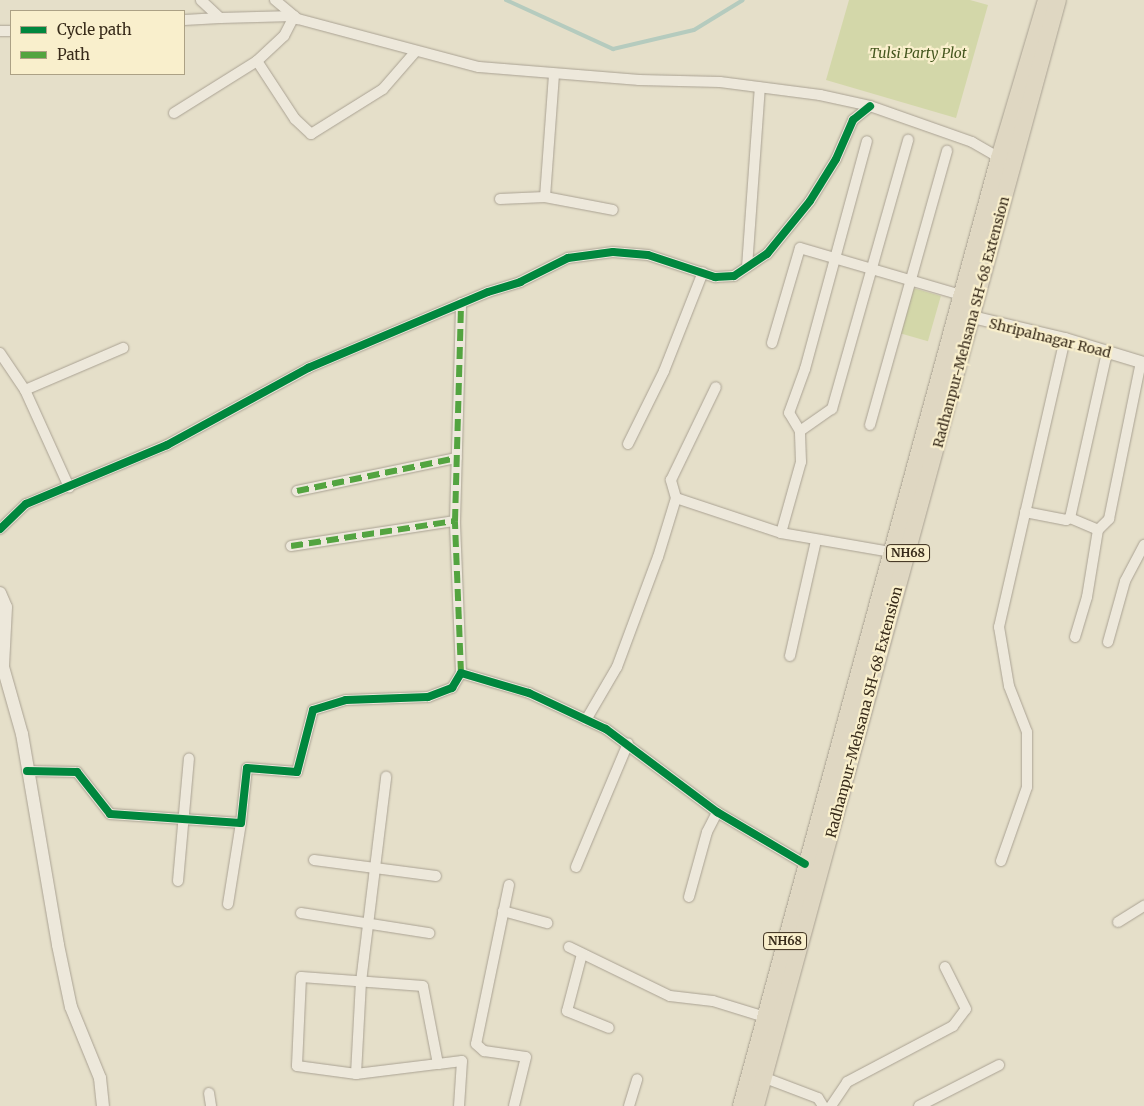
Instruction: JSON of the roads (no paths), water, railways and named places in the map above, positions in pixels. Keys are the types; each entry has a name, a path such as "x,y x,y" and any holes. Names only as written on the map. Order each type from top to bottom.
{"highway":[{"name":"NH68","path":"964,315 961,295 1006,162 1046,0"},
{"name":"Radhanpur-Mehsana SH-68 Extension","path":"756,1106 757,1075 964,315 1006,162 1058,0"},
{"name":"NH68","path":"741,1106 757,1075 765,1017 805,864 900,554"}],"street":[{"path":"201,0 220,18"},
{"path":"275,0 294,16"},
{"path":"174,113 257,61 284,36 294,16"},
{"path":"185,20 294,16 416,52 479,67 554,74 760,87 820,95 870,106 972,142 1006,162"},
{"path":"257,61 295,119 310,134 382,89 416,52"},
{"path":"544,197 554,74"},
{"path":"747,267 760,87"},
{"path":"0,529 26,504 168,445 308,368 461,303 520,282 568,258 613,252 648,255 715,277 734,276 767,254 810,201 836,159 854,120 870,106"},
{"path":"800,431 832,409 908,140"},
{"path":"781,533 801,462 800,431 789,413 805,369 867,141"},
{"path":"870,424 947,151"},
{"path":"500,199 544,197 613,210"},
{"path":"772,343 800,248 961,295"},
{"path":"628,444 664,371 702,272"},
{"path":"228,904 241,823 247,768 297,772 313,710 346,700 428,697 452,688 461,673 455,521 461,303"},
{"name":"Shripalnagar Road","path":"964,315 1066,339 1143,362"},
{"path":"1001,861 1027,787 1027,732 1009,686 999,627 1066,339"},
{"path":"25,390 123,348"},
{"path":"1070,518 1108,352"},
{"path":"0,353 25,390 69,487"},
{"path":"1075,637 1086,596 1098,530 1109,519 1143,362"},
{"path":"586,720 617,667 658,557 676,498 671,480 673,473 716,387"},
{"path":"297,491 457,458"},
{"path":"676,498 781,533 816,541 900,554"},
{"path":"1025,512 1066,520 1070,518 1098,530"},
{"path":"292,546 455,521"},
{"path":"790,656 816,541"},
{"path":"1108,642 1125,581 1144,545"},
{"path":"0,593 6,608 3,667 22,734 27,771 71,1007 100,1078 103,1106"},
{"path":"461,673 529,693 586,720 628,743 717,812 805,864"},
{"path":"576,867 628,743"},
{"path":"178,881 189,758"},
{"path":"27,771 77,772 110,814 241,823"},
{"path":"356,1074 361,982 386,777"},
{"path":"690,897 707,832 717,812"},
{"path":"314,860 375,871 436,876"},
{"path":"509,885 476,1044 484,1050 526,1057 514,1106"},
{"path":"1118,922 1144,906"},
{"path":"503,912 547,923"},
{"path":"301,913 429,933"},
{"path":"569,947 670,996 713,1001 765,1017"},
{"path":"582,954 567,1012 609,1028"},
{"path":"831,1106 847,1082 953,1026 966,1009 945,967"},
{"path":"438,1064 423,986 301,977 297,1066 356,1074 462,1062 459,1106"},
{"path":"919,1106 999,1065"},
{"path":"757,1075 818,1098 824,1106"},
{"path":"629,1106 637,1078"},
{"path":"209,1093 211,1106"}],"waterway":[{"path":"506,0 613,49 694,30 743,0"}],"park label":[{"name":"Tulsi Party Plot","path":"918,53"}]}
